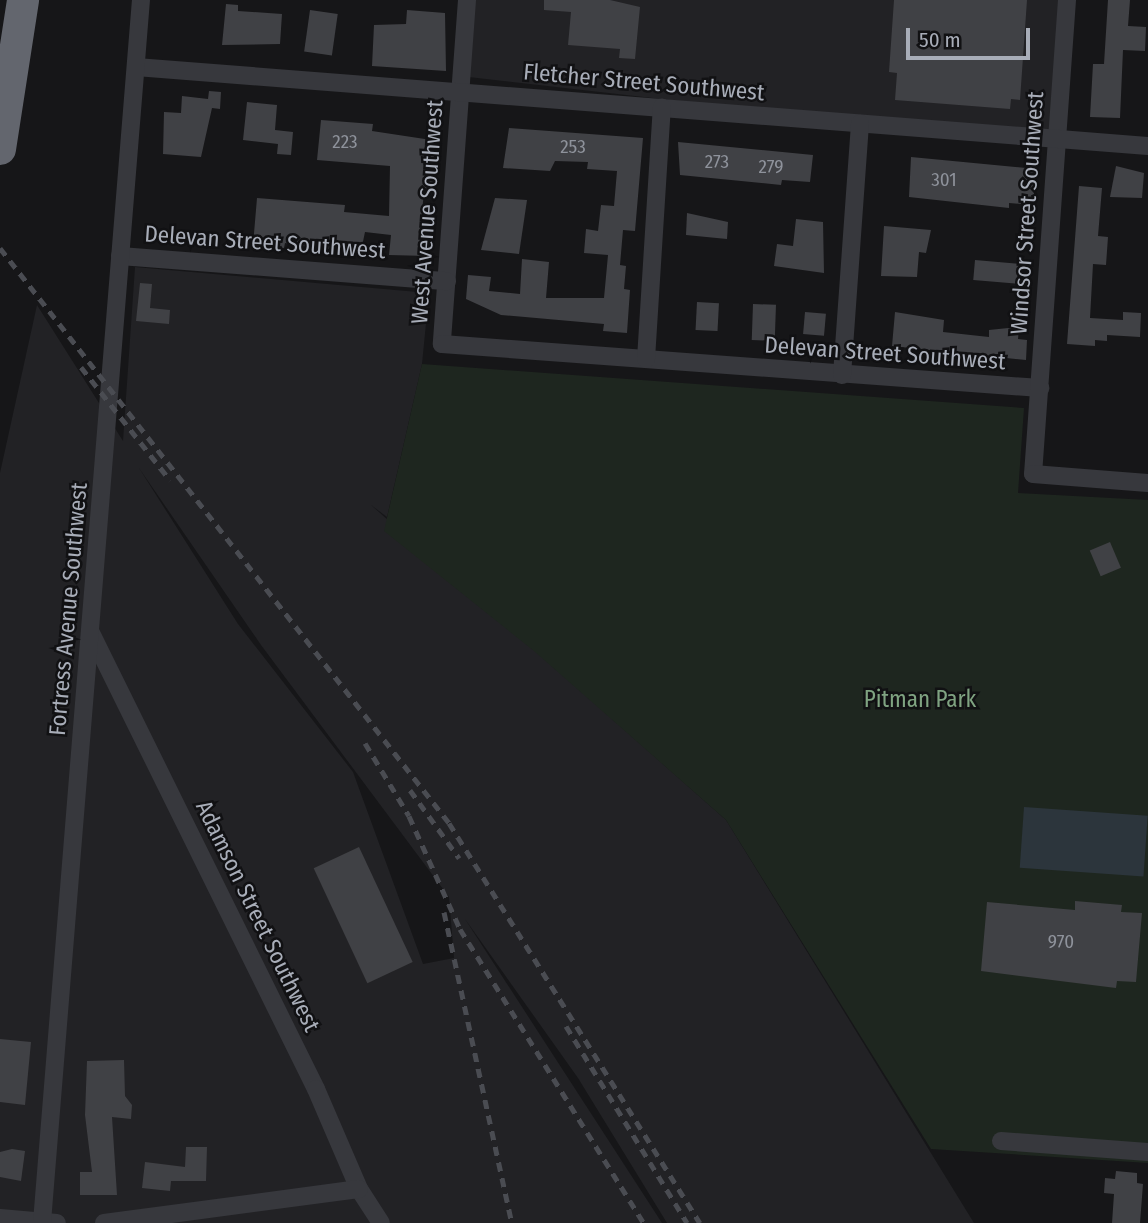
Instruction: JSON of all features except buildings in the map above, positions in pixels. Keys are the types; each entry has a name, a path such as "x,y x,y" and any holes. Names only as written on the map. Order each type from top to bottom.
{"highway":[{"path":"0,149 23,0"}],"street":[{"name":"Fortress Avenue Southwest","path":"50,1222 90,631 141,0"},
{"name":"West Avenue Southwest","path":"467,0 442,344 526,350"},
{"name":"Windsor Street Southwest","path":"1040,388 1067,0"},
{"name":"Fletcher Street Southwest","path":"136,67 1148,146"},
{"path":"646,359 662,108"},
{"path":"842,374 860,124"},
{"name":"Delevan Street Southwest","path":"120,256 447,281"},
{"name":"Delevan Street Southwest","path":"526,350 1040,388"},
{"path":"1040,388 1033,474 1148,483"},
{"name":"Adamson Street Southwest","path":"90,631 316,1089 359,1189 381,1223"},
{"path":"1001,1141 1148,1152"},
{"path":"104,1223 359,1189"},
{"path":"0,1218 50,1222"}],"shaded area":[{"path":"467,0 1075,0 1065,145 460,76"},
{"path":"135,267 429,293 422,364 387,517 371,505 726,820 974,1223 667,1223 578,1078 465,919 662,1223 0,1223 0,473 37,305 123,441","holes":["139,468 261,645 449,897 454,958 423,964 353,772 238,624"]},
{"path":"1024,807 1148,816 1143,877 1020,868"}],"green space":[{"name":"Pitman Park","path":"422,364 1024,408 1018,493 1148,500 1148,1163 931,1149 726,820 534,651 384,531"}],"railway":[{"path":"0,248 449,823 700,1223"},
{"path":"81,367 170,480"},
{"path":"365,743 409,816 460,929 644,1223"},
{"path":"410,790 459,858"},
{"path":"444,912 512,1223"},
{"path":"566,1026 687,1223"}]}
